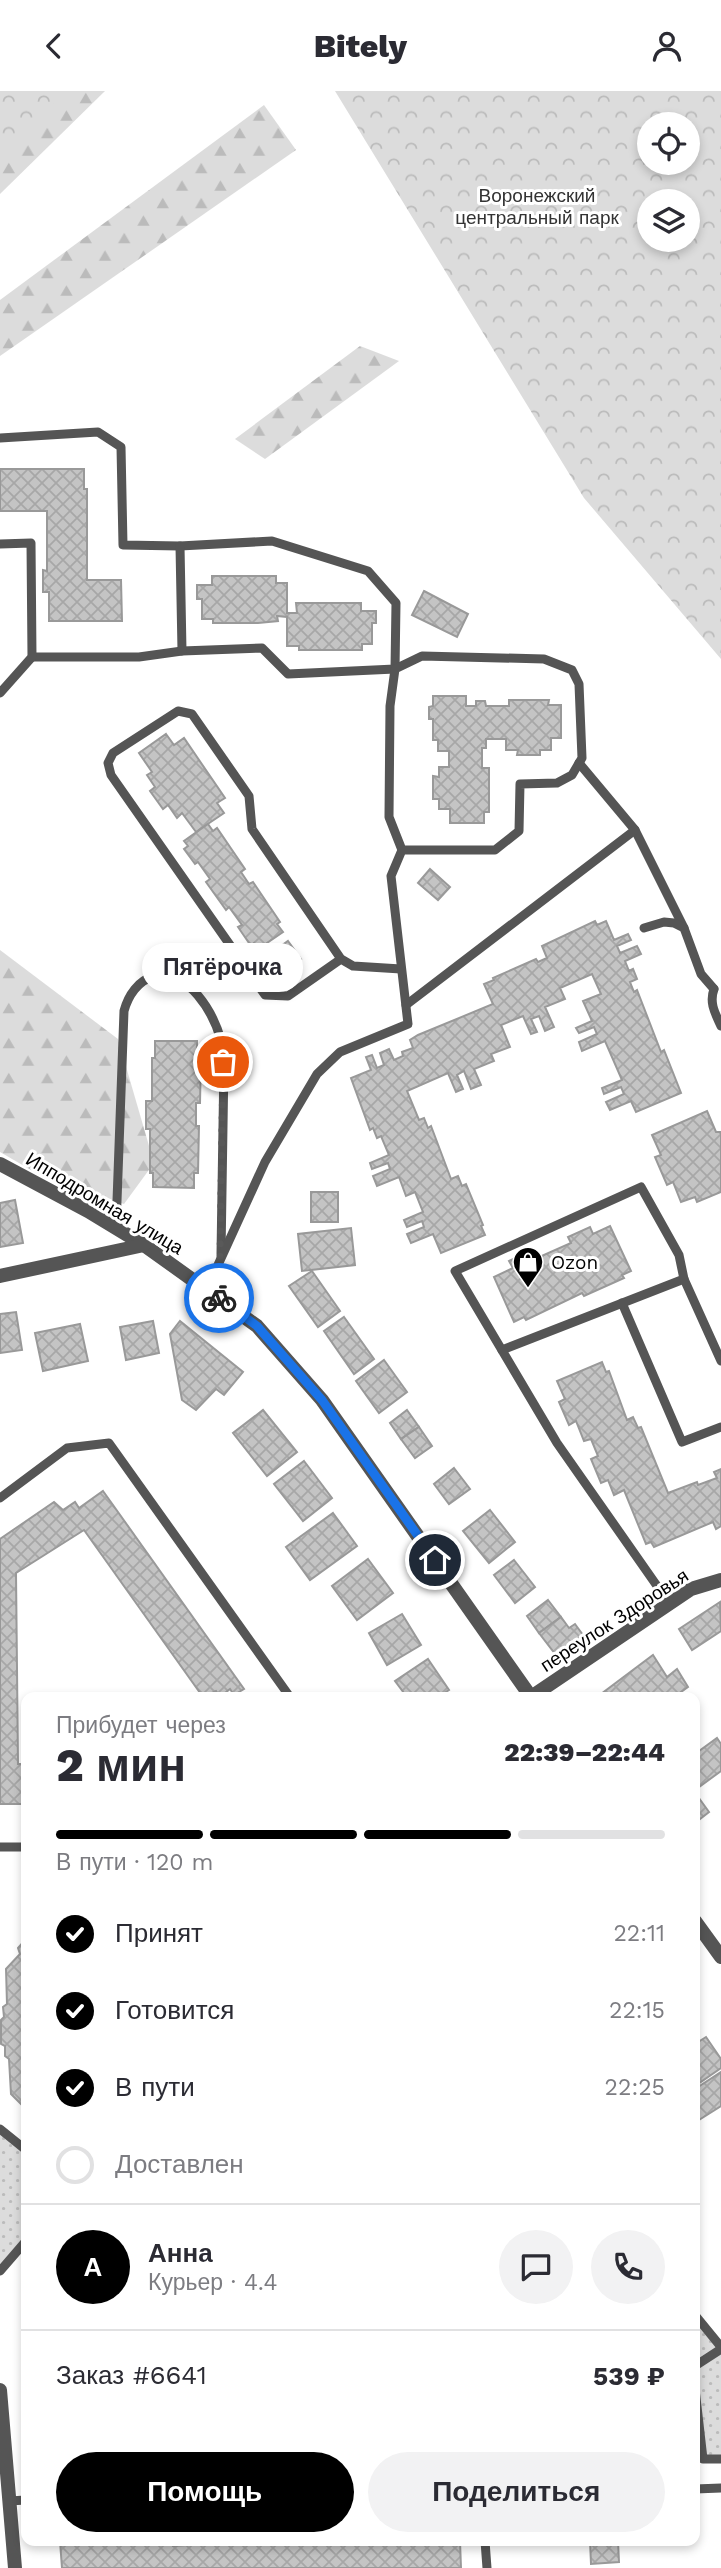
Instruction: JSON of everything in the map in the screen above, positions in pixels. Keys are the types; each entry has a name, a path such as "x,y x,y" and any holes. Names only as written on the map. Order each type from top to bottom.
{"street":[{"name":"Ипподромная улица","path":"0,1164 144,1245 257,1326 322,1400 527,1692"},
{"path":"0,1276 144,1245"},
{"name":"переулок Здоровья","path":"538,1692 691,1588 721,1580"},
{"path":"700,1928 721,1957"},
{"path":"0,2390 2,2446 15,2568"}],"lane":[{"path":"0,438 98,432 121,447 123,545 272,541 368,571 396,603 395,669 390,706 389,817 402,850 391,876 408,1024 340,1052 317,1074 265,1163 207,1289"},
{"path":"0,544 32,543 32,657 0,693"},
{"path":"180,545 182,651"},
{"path":"32,657 139,657 182,651 262,648 288,674 395,669 422,656 544,659 572,670 579,684 582,758 572,775 557,783 520,784 519,831 495,850 402,850"},
{"path":"341,959 288,996 265,995 111,775 108,763 113,753 178,711 192,714 249,796 252,829 341,959 353,966 401,969"},
{"path":"579,763 635,829 684,928 701,974 717,987 711,997 721,1027"},
{"path":"406,1005 635,829"},
{"path":"644,927 664,922 684,928"},
{"path":"116,1228 124,1011 131,994 148,978 163,975 176,977 195,992 222,1041 220,1259"},
{"path":"669,1603 557,1443 455,1271 641,1187 679,1255 684,1279 721,1361"},
{"path":"502,1350 684,1279"},
{"path":"622,1303 682,1442 721,1427"},
{"path":"0,1498 67,1448 109,1443 286,1692"},
{"path":"0,1847 21,1847"},
{"path":"0,2129 21,2146"},
{"path":"0,2271 21,2247"},
{"path":"700,2321 721,2348 700,2363"},
{"path":"700,2433 703,2459 721,2459"},
{"path":"700,2489 721,2489"},
{"path":"9,2501 21,2500"},
{"path":"485,2546 487,2568"}],"green space":[{"path":"0,91 66,91 0,157"},
{"path":"16,91 105,91 0,194 0,108"},
{"name":"Воронежский центральный парк","path":"335,91 721,91 721,659 584,498"},
{"path":"264,105 296,150 0,356 0,300"},
{"path":"360,346 399,361 265,459 235,439"},
{"path":"0,950 118,1039 154,1163 124,1204 38,1174 0,1152"},
{"path":"0,2129 21,2146 21,2247 0,2271"},
{"path":"700,2321 721,2347 721,2459 703,2459 700,2433"}],"building":[{"path":"0,469 84,469 84,489 87,489 87,580 121,580 122,621 49,621 49,592 43,592 43,570 47,571 47,511 0,511"},
{"path":"212,576 276,576 276,583 287,583 287,613 297,613 296,603 361,603 361,611 376,611 376,623 372,623 372,644 362,644 362,650 299,650 299,646 287,646 287,617 277,616 278,621 258,623 213,623 213,619 202,619 202,599 197,599 197,585 212,585"},
{"path":"424,591 468,614 457,637 412,615"},
{"path":"433,696 466,696 466,706 476,706 476,701 485,701 486,706 509,706 509,700 549,700 548,705 561,705 561,738 551,738 551,750 540,750 540,755 517,755 518,750 506,750 506,739 486,739 486,748 482,748 482,768 489,768 489,812 484,812 484,823 450,823 450,809 439,809 439,799 433,799 433,776 439,777 439,767 449,767 449,751 438,751 438,740 433,740 433,719 429,719 429,707 433,706"},
{"path":"166,734 174,745 184,738 225,798 217,803 224,813 196,832 182,813 177,818 168,805 163,809 150,791 155,787 147,775 152,772 139,753"},
{"path":"208,824 213,831 217,828 245,869 241,872 249,884 253,882 280,922 277,924 283,932 258,949 254,943 251,946 238,927 242,925 229,907 226,910 206,882 210,879 184,849 188,846 184,841"},
{"path":"430,869 450,887 438,900 418,883"},
{"path":"595,921 597,925 606,921 614,940 628,934 631,940 617,946 620,953 637,946 641,954 625,961 629,971 633,969 637,979 630,982 634,992 637,990 661,1052 664,1050 681,1093 636,1112 631,1101 610,1110 606,1102 624,1094 621,1087 604,1094 602,1088 622,1080 605,1041 582,1051 579,1042 597,1034 594,1027 579,1033 576,1028 592,1021 583,1001 601,994 592,974 560,988 565,999 545,1007 554,1027 545,1031 539,1016 531,1019 537,1032 531,1034 523,1016 501,1025 510,1047 491,1054 494,1061 474,1069 481,1085 471,1089 464,1071 457,1075 463,1089 456,1092 448,1073 407,1091 419,1120 424,1118 428,1128 431,1126 451,1179 458,1176 462,1186 466,1184 485,1235 441,1253 433,1234 411,1243 407,1234 424,1227 422,1221 407,1227 404,1220 423,1212 415,1192 406,1196 399,1177 377,1186 373,1176 390,1169 388,1163 372,1169 370,1163 389,1155 381,1136 377,1138 373,1128 370,1130 351,1078 371,1070 366,1057 372,1055 377,1068 384,1065 380,1053 389,1049 394,1060 403,1056 402,1052 413,1048 410,1040 418,1035 493,1004 484,984 536,959 538,962 547,958 542,946"},
{"path":"288,941 301,959 279,974 267,956"},
{"path":"155,1041 197,1041 197,1056 201,1056 200,1103 196,1103 196,1126 199,1126 198,1173 194,1173 194,1188 153,1187 153,1173 150,1173 150,1129 146,1129 146,1101 152,1101 152,1058 155,1058"},
{"path":"707,1111 716,1132 721,1132 721,1192 697,1202 695,1197 681,1202 673,1182 667,1185 655,1157 661,1155 652,1135"},
{"path":"311,1192 338,1192 338,1222 311,1222"},
{"path":"15,1200 23,1243 0,1247 0,1203"},
{"path":"610,1226 631,1271 622,1275 624,1278 584,1296 582,1293 526,1320 524,1317 514,1322 494,1277 513,1268 509,1261 531,1251 535,1259 571,1243 568,1237 590,1227 593,1234"},
{"path":"351,1228 355,1265 302,1271 298,1234"},
{"path":"312,1271 340,1311 318,1327 289,1286"},
{"path":"16,1312 22,1350 0,1353 0,1314"},
{"path":"344,1317 374,1359 354,1374 324,1331"},
{"path":"153,1321 159,1353 126,1360 120,1327"},
{"path":"180,1321 243,1372 224,1395 216,1389 196,1410 182,1400 170,1334"},
{"path":"80,1324 88,1361 43,1371 35,1333"},
{"path":"384,1360 407,1392 379,1413 356,1381"},
{"path":"602,1362 606,1372 609,1371 627,1420 633,1417 638,1428 641,1427 668,1493 717,1478 714,1472 721,1469 721,1526 716,1529 713,1522 654,1547 651,1542 646,1544 624,1490 614,1495 608,1480 601,1483 591,1459 598,1456 591,1439 584,1441 576,1421 569,1425 559,1402 565,1399 557,1381"},
{"path":"263,1410 297,1452 267,1476 233,1433"},
{"path":"407,1410 419,1427 401,1439 390,1423"},
{"path":"419,1427 432,1446 415,1458 401,1439"},
{"path":"304,1461 332,1498 303,1521 274,1484"},
{"path":"454,1468 470,1489 449,1504 434,1484"},
{"path":"103,1491 244,1689 239,1692 232,1692 230,1689 226,1692 199,1692 84,1530 16,1573 18,1764 21,1764 21,1804 0,1804 0,1539 54,1502 63,1510 75,1502 79,1508"},
{"path":"490,1510 515,1542 489,1563 463,1531"},
{"path":"333,1513 357,1546 310,1580 286,1547"},
{"path":"368,1559 393,1593 357,1620 332,1586"},
{"path":"514,1560 535,1587 515,1603 494,1575"},
{"path":"548,1600 561,1617 539,1633 527,1616"},
{"path":"720,1602 721,1631 692,1650 679,1629"},
{"path":"402,1614 421,1645 387,1665 369,1633"},
{"path":"561,1617 569,1628 575,1624 583,1635 556,1655 539,1633"},
{"path":"653,1655 667,1677 677,1669 688,1687 681,1692 604,1692"},
{"path":"428,1659 449,1690 403,1692 395,1681"},
{"path":"717,1738 721,1744 721,1771 700,1786 700,1750"},
{"path":"700,1800 709,1812 700,1819"},
{"path":"21,1945 21,2104 11,2094 9,2059 5,2056 5,2046 1,2044 1,2020 4,2017 3,2007 7,2004 6,1969 20,1954 18,1948"},
{"path":"706,2037 721,2059 721,2068 700,2083 700,2041"},
{"path":"721,2072 721,2106 700,2119 700,2086"},
{"path":"60,2546 460,2546 461,2568 62,2568"},
{"path":"590,2546 618,2546 619,2562 591,2564"}],"way so far":[{"path":"219,1298 207,1289 220,1259 223,1062"}],"place":[{"name":"Пятёрочка","path":"223,1062"},
{"name":"Ozon","path":"528,1289"}],"route":[{"path":"219,1298 257,1326 322,1400 435,1560"}]}
